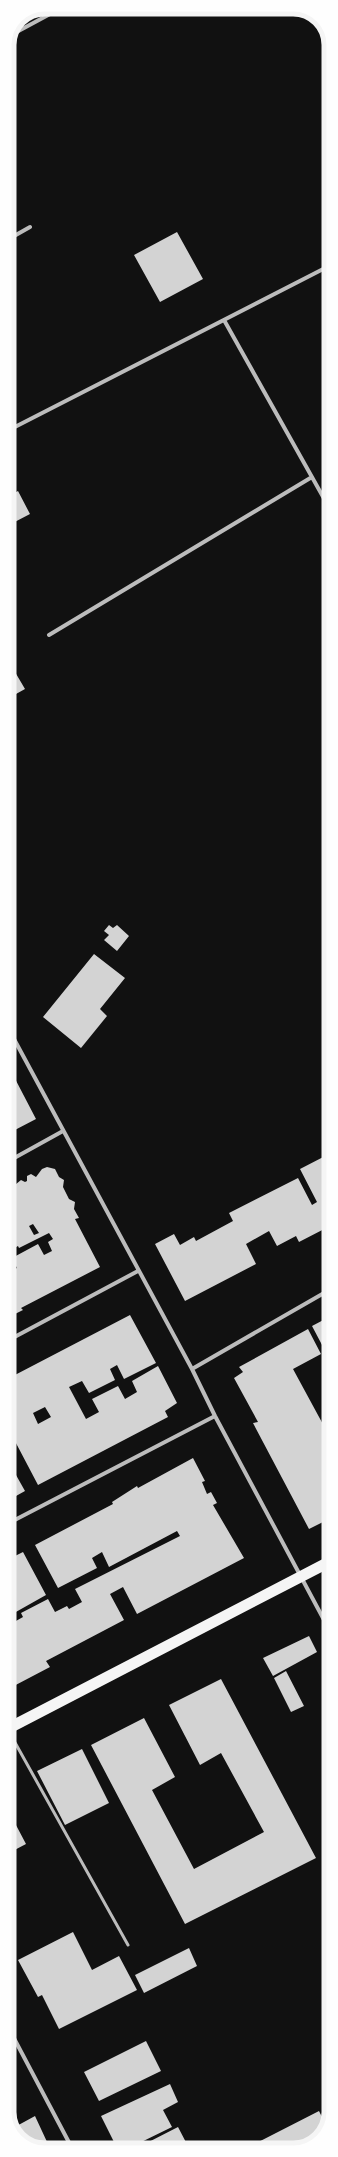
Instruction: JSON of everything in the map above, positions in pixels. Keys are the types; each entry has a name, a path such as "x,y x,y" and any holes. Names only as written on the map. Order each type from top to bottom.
{"highway":[{"path":"14,1725 324,1565"}],"street":[{"path":"17,31 50,14"},
{"path":"14,236 30,227"},
{"path":"14,427 324,269"},
{"path":"224,320 324,498"},
{"path":"49,635 312,477"},
{"path":"14,1039 192,1369 215,1416 324,1620"},
{"path":"14,1158 63,1131"},
{"path":"14,1337 138,1271"},
{"path":"192,1369 324,1293"},
{"path":"14,1520 215,1416"},
{"path":"14,2038 69,2143"}],"lane":[{"path":"14,1742 128,1946"}],"building":[{"path":"177,232 203,279 160,302 134,255"},
{"path":"18,491 30,514 14,522 14,493"},
{"path":"14,673 25,689 14,695"},
{"path":"109,925 113,928 117,925 129,936 117,951 104,940 109,935 104,931"},
{"path":"94,954 125,978 100,1009 107,1016 81,1048 43,1017"},
{"path":"14,1077 36,1119 14,1130"},
{"path":"324,1157 324,1229 299,1242 296,1236 277,1246 269,1231 246,1244 256,1264 185,1301 155,1244 174,1234 180,1245 194,1237 196,1241 233,1221 229,1213 298,1178 312,1205 317,1202 300,1169"},
{"path":"47,1167 55,1169 59,1177 64,1180 63,1187 69,1199 75,1202 74,1209 79,1218 75,1219 100,1267 21,1308 23,1310 14,1314 14,1270 17,1268 14,1262 14,1257 38,1244 44,1255 52,1251 48,1242 53,1239 49,1233 19,1248 18,1246 14,1248 14,1186 21,1180 25,1182 27,1181 27,1176 31,1174 36,1177 42,1169","holes":["33,1224 39,1233 34,1235 29,1226"]},
{"path":"130,1315 156,1363 124,1379 117,1365 110,1369 115,1380 89,1393 82,1381 69,1387 86,1419 99,1412 92,1399 118,1386 125,1399 137,1392 132,1381 158,1366 177,1403 165,1411 168,1417 38,1485 14,1439 14,1375","holes":["45,1407 51,1417 38,1424 33,1413"]},
{"path":"324,1320 324,1349 312,1326"},
{"path":"308,1329 321,1354 293,1369 324,1426 324,1522 309,1529 253,1423 258,1422 234,1378 243,1372 239,1367"},
{"path":"193,1458 205,1481 202,1482 207,1494 211,1492 217,1503 213,1505 244,1558 137,1614 123,1587 110,1594 124,1620 46,1661 50,1667 14,1686 14,1622 23,1617 21,1613 48,1599 55,1612 67,1606 69,1609 82,1602 75,1589 180,1536 177,1531 109,1567 102,1552 92,1558 97,1568 58,1588 35,1545 113,1504 112,1502 137,1486 138,1488"},
{"path":"14,1471 25,1491 14,1497"},
{"path":"23,1552 46,1595 14,1613 14,1556"},
{"path":"309,1636 317,1652 273,1676 263,1658"},
{"path":"286,1671 304,1706 291,1712 274,1678"},
{"path":"221,1679 316,1858 185,1924 91,1745 144,1718 175,1777 152,1790 194,1869 264,1832 221,1753 200,1765 169,1705"},
{"path":"82,1749 109,1803 65,1825 37,1771"},
{"path":"14,1821 26,1844 14,1850"},
{"path":"73,1932 92,1970 119,1956 137,1990 59,2029 42,1995 38,1997 18,1960"},
{"path":"189,1948 197,1966 144,1993 135,1975"},
{"path":"146,2041 161,2071 99,2101 84,2072"},
{"path":"170,2084 178,2102 163,2110 172,2127 139,2143 114,2143 101,2116"},
{"path":"319,2111 323,2119 322,2124 312,2137 303,2141 297,2143 257,2143"},
{"path":"35,2116 48,2143 33,2141 23,2134 17,2126"},
{"path":"178,2127 186,2143 147,2143"}]}
